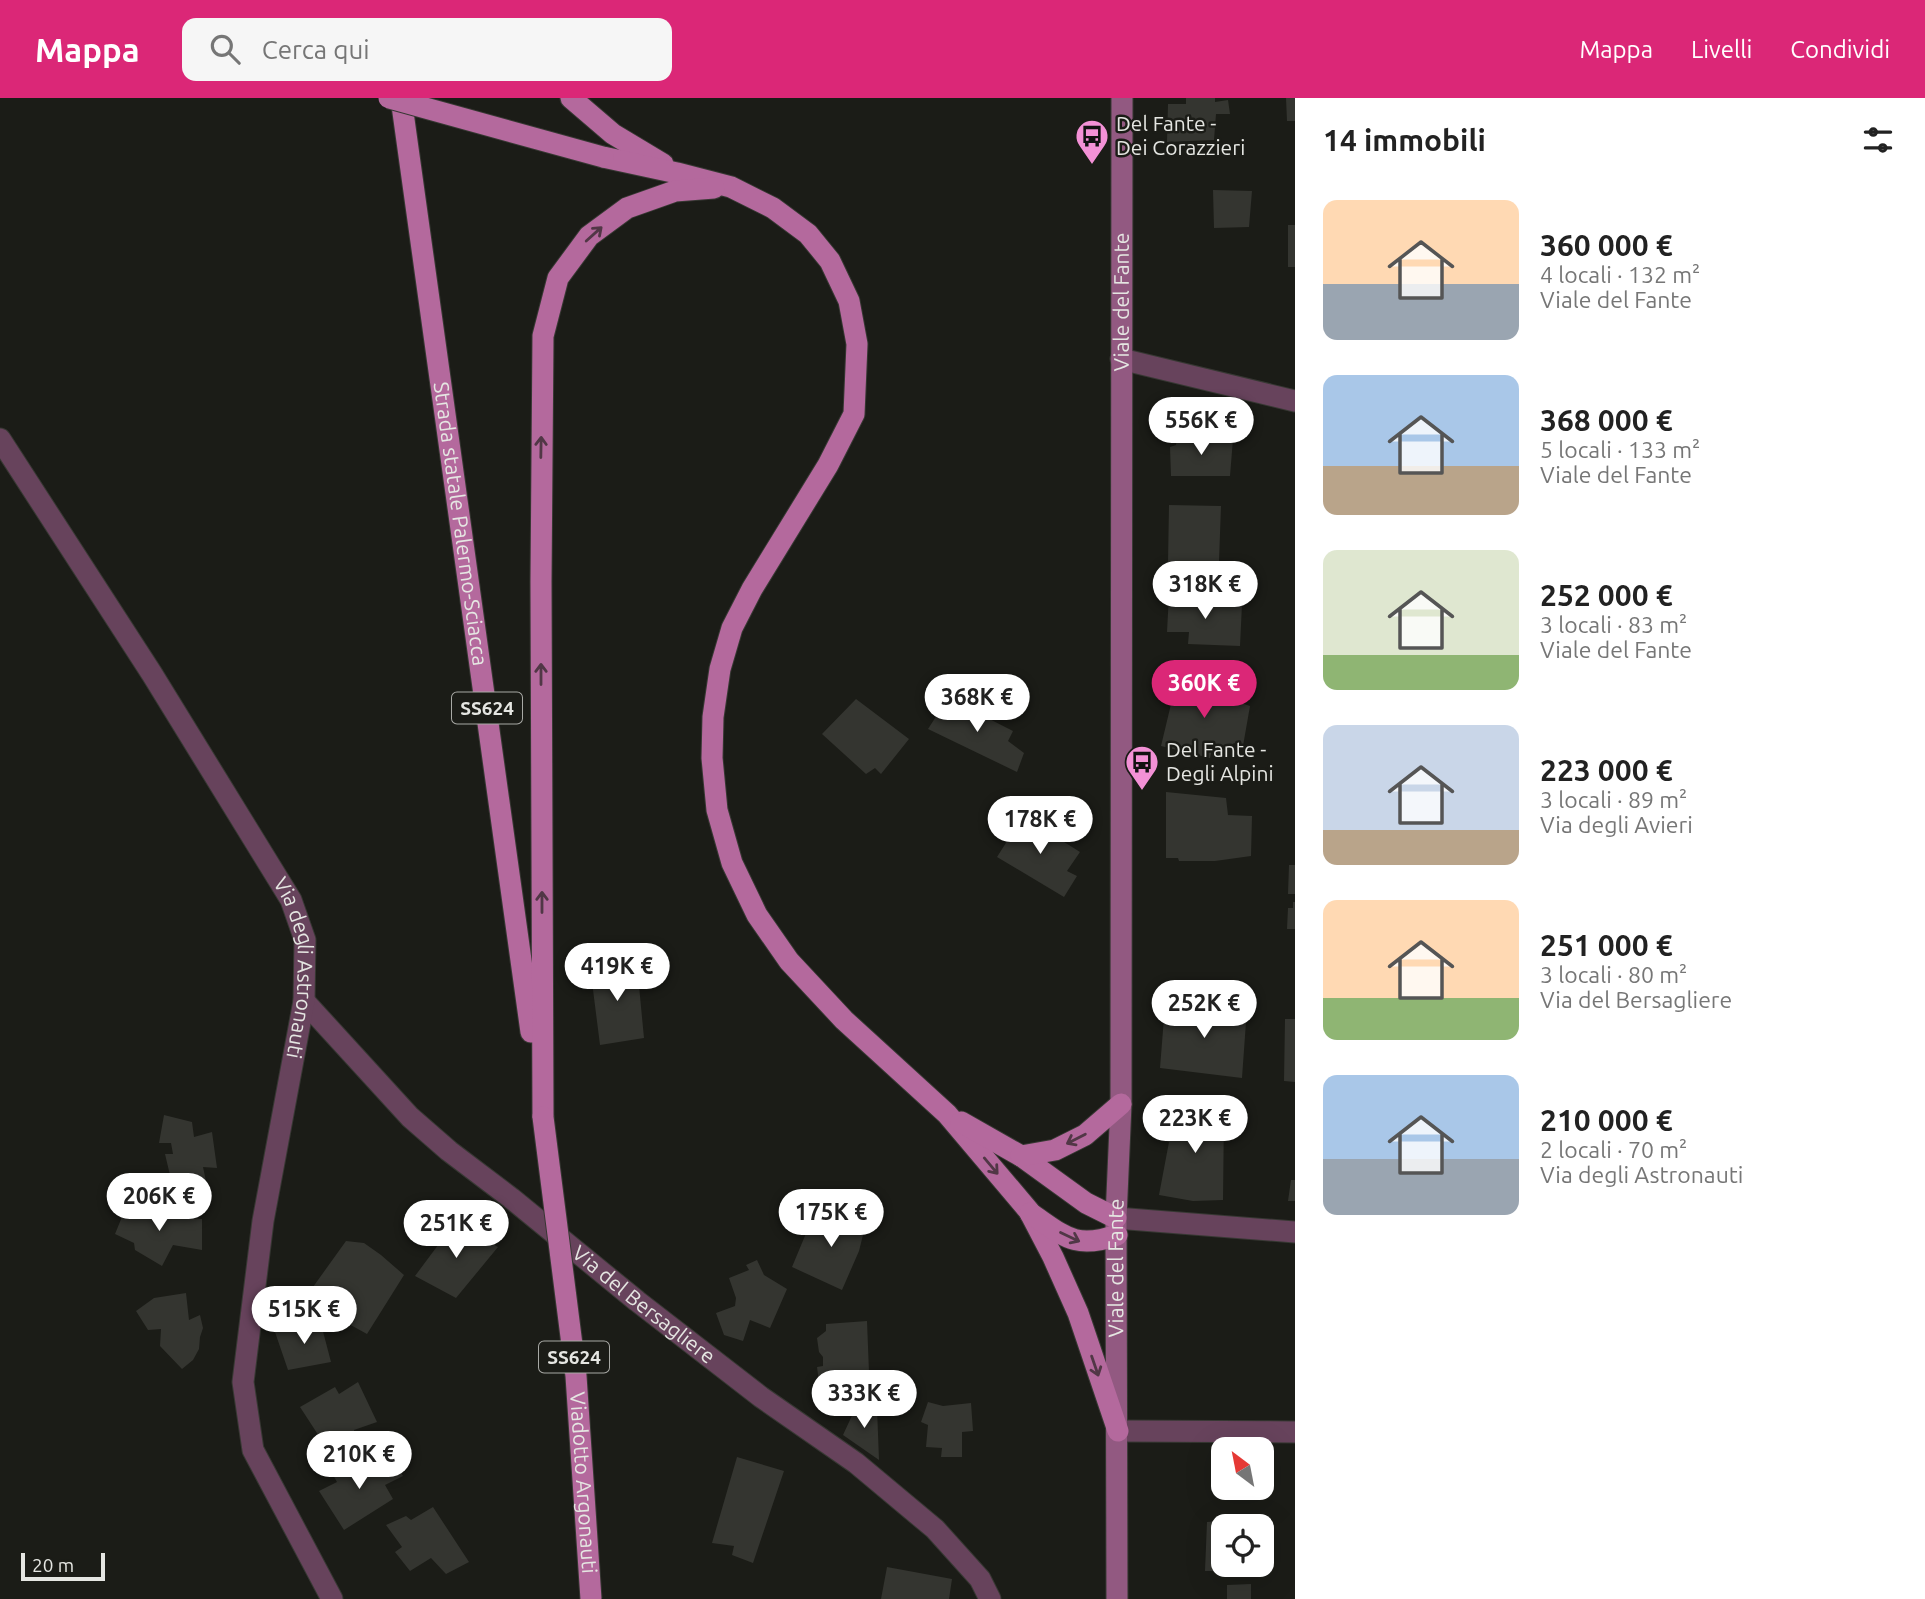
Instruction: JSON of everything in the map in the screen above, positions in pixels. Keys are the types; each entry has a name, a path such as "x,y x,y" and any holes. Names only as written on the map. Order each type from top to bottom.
{"main road":[{"path":"389,98 603,156 731,187 774,208 808,234 830,261 849,301 857,344 854,414 828,466 752,589 732,628 720,669 713,717 712,758 717,810 732,863 757,915 789,961 844,1020 947,1114 1029,1211 1078,1313 1118,1431"},
{"name":"Strada statale Palermo-Sciacca","path":"401,98 543,1117"},
{"path":"571,98 613,134 677,173"},
{"name":"Viale del Fante","path":"1117,1599 1117,1226 1121,1104 1122,98"},
{"path":"543,1117 543,336 558,278 589,236 627,208 675,191 731,187"},
{"path":"1021,1156 1055,1150 1085,1135 1121,1104"},
{"path":"947,1114 1021,1156 1117,1226 1099,1241 1080,1242 1029,1211"},
{"name":"Viadotto Argonauti","path":"543,1117 576,1376 591,1599"}],"street":[{"path":"1121,359 1295,401"},
{"name":"Via degli Astronauti","path":"0,439 152,674 291,900 305,940 304,1002 262,1221 243,1382 253,1450 332,1599"},
{"name":"Via del Bersagliere","path":"304,1002 410,1117 449,1151 637,1301 761,1397 856,1463 936,1529 980,1579 989,1599"},
{"path":"1117,1226 1295,1232"},
{"path":"1118,1431 1295,1432"}],"building":[{"path":"1186,98 1215,98 1215,102 1228,100 1230,114 1216,114 1214,140 1167,142 1168,104 1186,104"},
{"path":"1286,98 1295,98 1295,121 1287,121"},
{"path":"1213,190 1252,191 1249,227 1214,228"},
{"path":"1288,225 1295,225 1295,267 1288,267"},
{"path":"1177,438 1233,439 1230,476 1171,476 1170,447 1176,445"},
{"path":"1169,505 1221,506 1219,562 1168,563"},
{"path":"1191,592 1190,603 1242,604 1240,646 1188,644 1189,632 1167,632 1169,594"},
{"path":"1177,679 1211,687 1206,699 1221,701 1225,691 1246,695 1241,703 1250,706 1243,746 1234,743 1228,748 1213,745 1210,758 1161,746"},
{"path":"948,698 1013,731 1008,741 1024,753 1017,772 928,729"},
{"path":"856,699 909,739 881,774 875,768 866,774 822,734"},
{"path":"1166,792 1226,798 1228,815 1252,816 1251,856 1215,861 1179,861 1178,858 1166,858"},
{"path":"1023,816 1080,852 1067,871 1077,876 1064,897 997,857"},
{"path":"1289,865 1295,865 1295,894 1288,894"},
{"path":"1293,902 1295,929 1287,929 1288,908 1293,908"},
{"path":"637,965 644,1038 600,1045 590,966"},
{"path":"1182,1003 1183,1016 1190,1016 1190,1003 1247,1008 1242,1078 1160,1068 1165,1005"},
{"path":"1285,1019 1295,1019 1295,1082 1284,1081"},
{"path":"1216,1100 1224,1113 1223,1200 1193,1201 1159,1195 1169,1142 1161,1139 1164,1116 1179,1118 1194,1105 1201,1113"},
{"path":"164,1115 192,1122 194,1137 212,1132 217,1168 203,1167 207,1186 191,1195 188,1182 173,1188 165,1154 173,1154 171,1143 159,1143"},
{"path":"1291,1180 1295,1180 1295,1201 1288,1201"},
{"path":"145,1207 161,1216 202,1219 202,1250 173,1245 162,1266 135,1250 134,1243 115,1234 124,1212"},
{"path":"832,1209 866,1223 859,1251 842,1290 792,1267 812,1219 825,1225"},
{"path":"456,1221 498,1247 456,1298 415,1276"},
{"path":"346,1241 364,1243 404,1275 367,1334 327,1312 313,1287"},
{"path":"757,1260 764,1275 787,1289 770,1328 750,1320 743,1341 724,1335 716,1313 735,1306 736,1298 729,1278 749,1270 746,1265"},
{"path":"186,1293 189,1320 200,1315 203,1328 199,1349 193,1360 182,1369 160,1346 161,1329 148,1330 136,1311 154,1298"},
{"path":"320,1320 331,1362 288,1370 275,1332"},
{"path":"867,1321 870,1398 828,1401 829,1394 819,1382 817,1367 823,1366 823,1357 819,1352 817,1338 826,1331 826,1324"},
{"path":"358,1382 377,1422 354,1430 354,1438 330,1453 300,1407 335,1387 339,1394"},
{"path":"928,1402 943,1406 971,1403 973,1431 962,1432 962,1457 941,1457 942,1448 926,1447 928,1425 921,1422"},
{"path":"877,1408 879,1460 843,1435 855,1409"},
{"path":"369,1454 378,1474 395,1463 403,1476 385,1485 393,1499 344,1530 319,1491 337,1482 333,1475 352,1462 354,1468"},
{"path":"737,1457 784,1471 753,1563 732,1555 734,1546 712,1543"},
{"path":"433,1507 469,1562 446,1574 431,1558 410,1571 395,1552 402,1547 386,1525 406,1516 411,1520"},
{"path":"1207,1522 1211,1522 1211,1571 1205,1571"},
{"path":"887,1567 952,1579 949,1599 881,1599"},
{"path":"1251,1584 1251,1599 1227,1599 1227,1585"}],"place":[{"name":"Del Fante - Dei Corazzieri","path":"1092,166"},
{"name":"Del Fante - Degli Alpini","path":"1142,792"}]}
